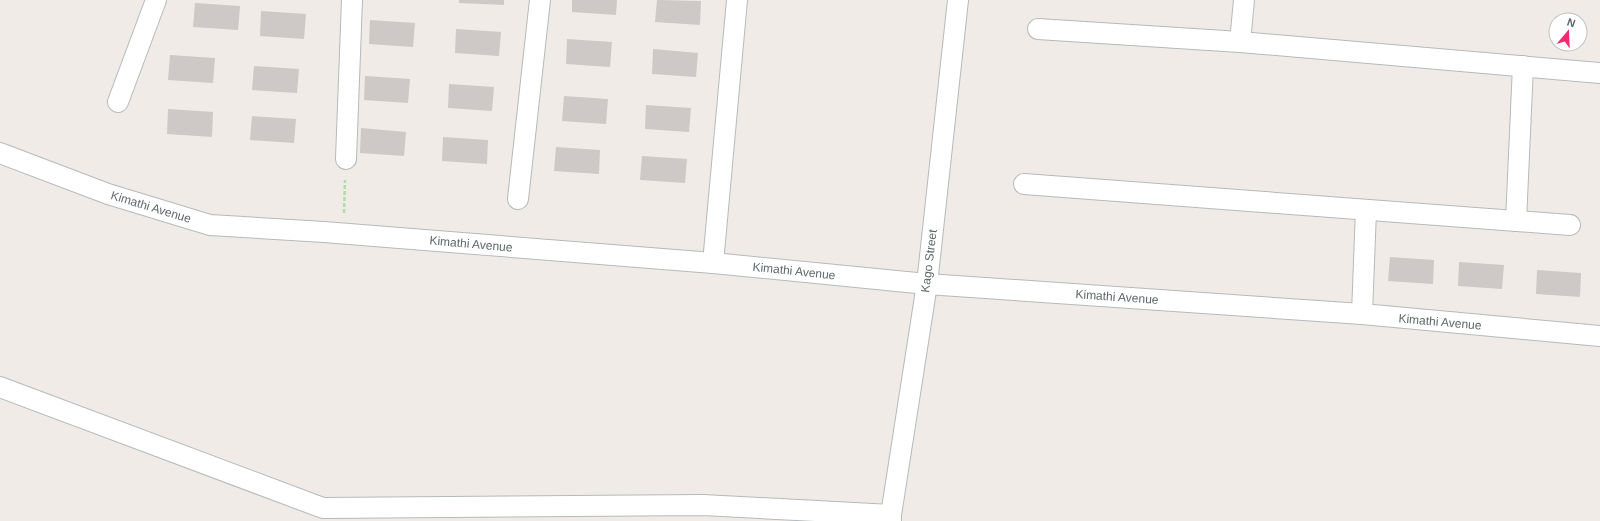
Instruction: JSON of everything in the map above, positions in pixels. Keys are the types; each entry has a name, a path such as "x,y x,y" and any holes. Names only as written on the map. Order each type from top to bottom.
{"street":[{"path":"118,102 156,0"},
{"path":"346,159 352,0"},
{"path":"518,199 540,0"},
{"path":"712,263 736,0"},
{"name":"Kago Street","path":"891,518 927,284 958,0"},
{"path":"1240,42 1244,0"},
{"path":"1038,29 1240,42 1600,72"},
{"path":"1516,221 1523,66"},
{"name":"Kimathi Avenue","path":"0,153 108,194 210,225 712,263 927,284 1362,314 1600,336"},
{"path":"1024,184 1570,225"},
{"path":"1362,314 1366,210"},
{"path":"0,387 323,508 703,505 891,518"}],"path":[{"path":"343,234 346,159"}],"building":[{"path":"459,0 504,0 504,5 459,3"},
{"path":"572,0 617,0 616,15 572,12"},
{"path":"657,0 701,1 700,25 655,22"},
{"path":"195,3 240,6 238,30 193,27"},
{"path":"261,11 306,14 304,39 260,36"},
{"path":"370,20 415,23 413,47 369,44"},
{"path":"456,29 501,32 499,56 455,53"},
{"path":"567,39 612,42 610,67 566,64"},
{"path":"653,49 698,53 696,77 652,74"},
{"path":"170,55 215,58 213,83 168,80"},
{"path":"254,66 299,69 297,93 252,90"},
{"path":"365,76 410,79 408,103 364,100"},
{"path":"449,84 494,87 492,111 448,108"},
{"path":"564,96 608,99 606,124 562,121"},
{"path":"646,105 691,108 689,132 645,129"},
{"path":"168,109 213,112 212,137 167,134"},
{"path":"252,116 296,119 294,143 250,140"},
{"path":"361,128 406,132 404,156 360,153"},
{"path":"443,137 488,140 487,164 442,161"},
{"path":"556,147 600,150 599,174 554,171"},
{"path":"642,156 687,159 685,183 640,180"},
{"path":"1390,257 1434,260 1433,284 1388,281"},
{"path":"1459,262 1504,265 1502,289 1458,286"},
{"path":"1537,270 1581,273 1580,297 1536,294"}]}
